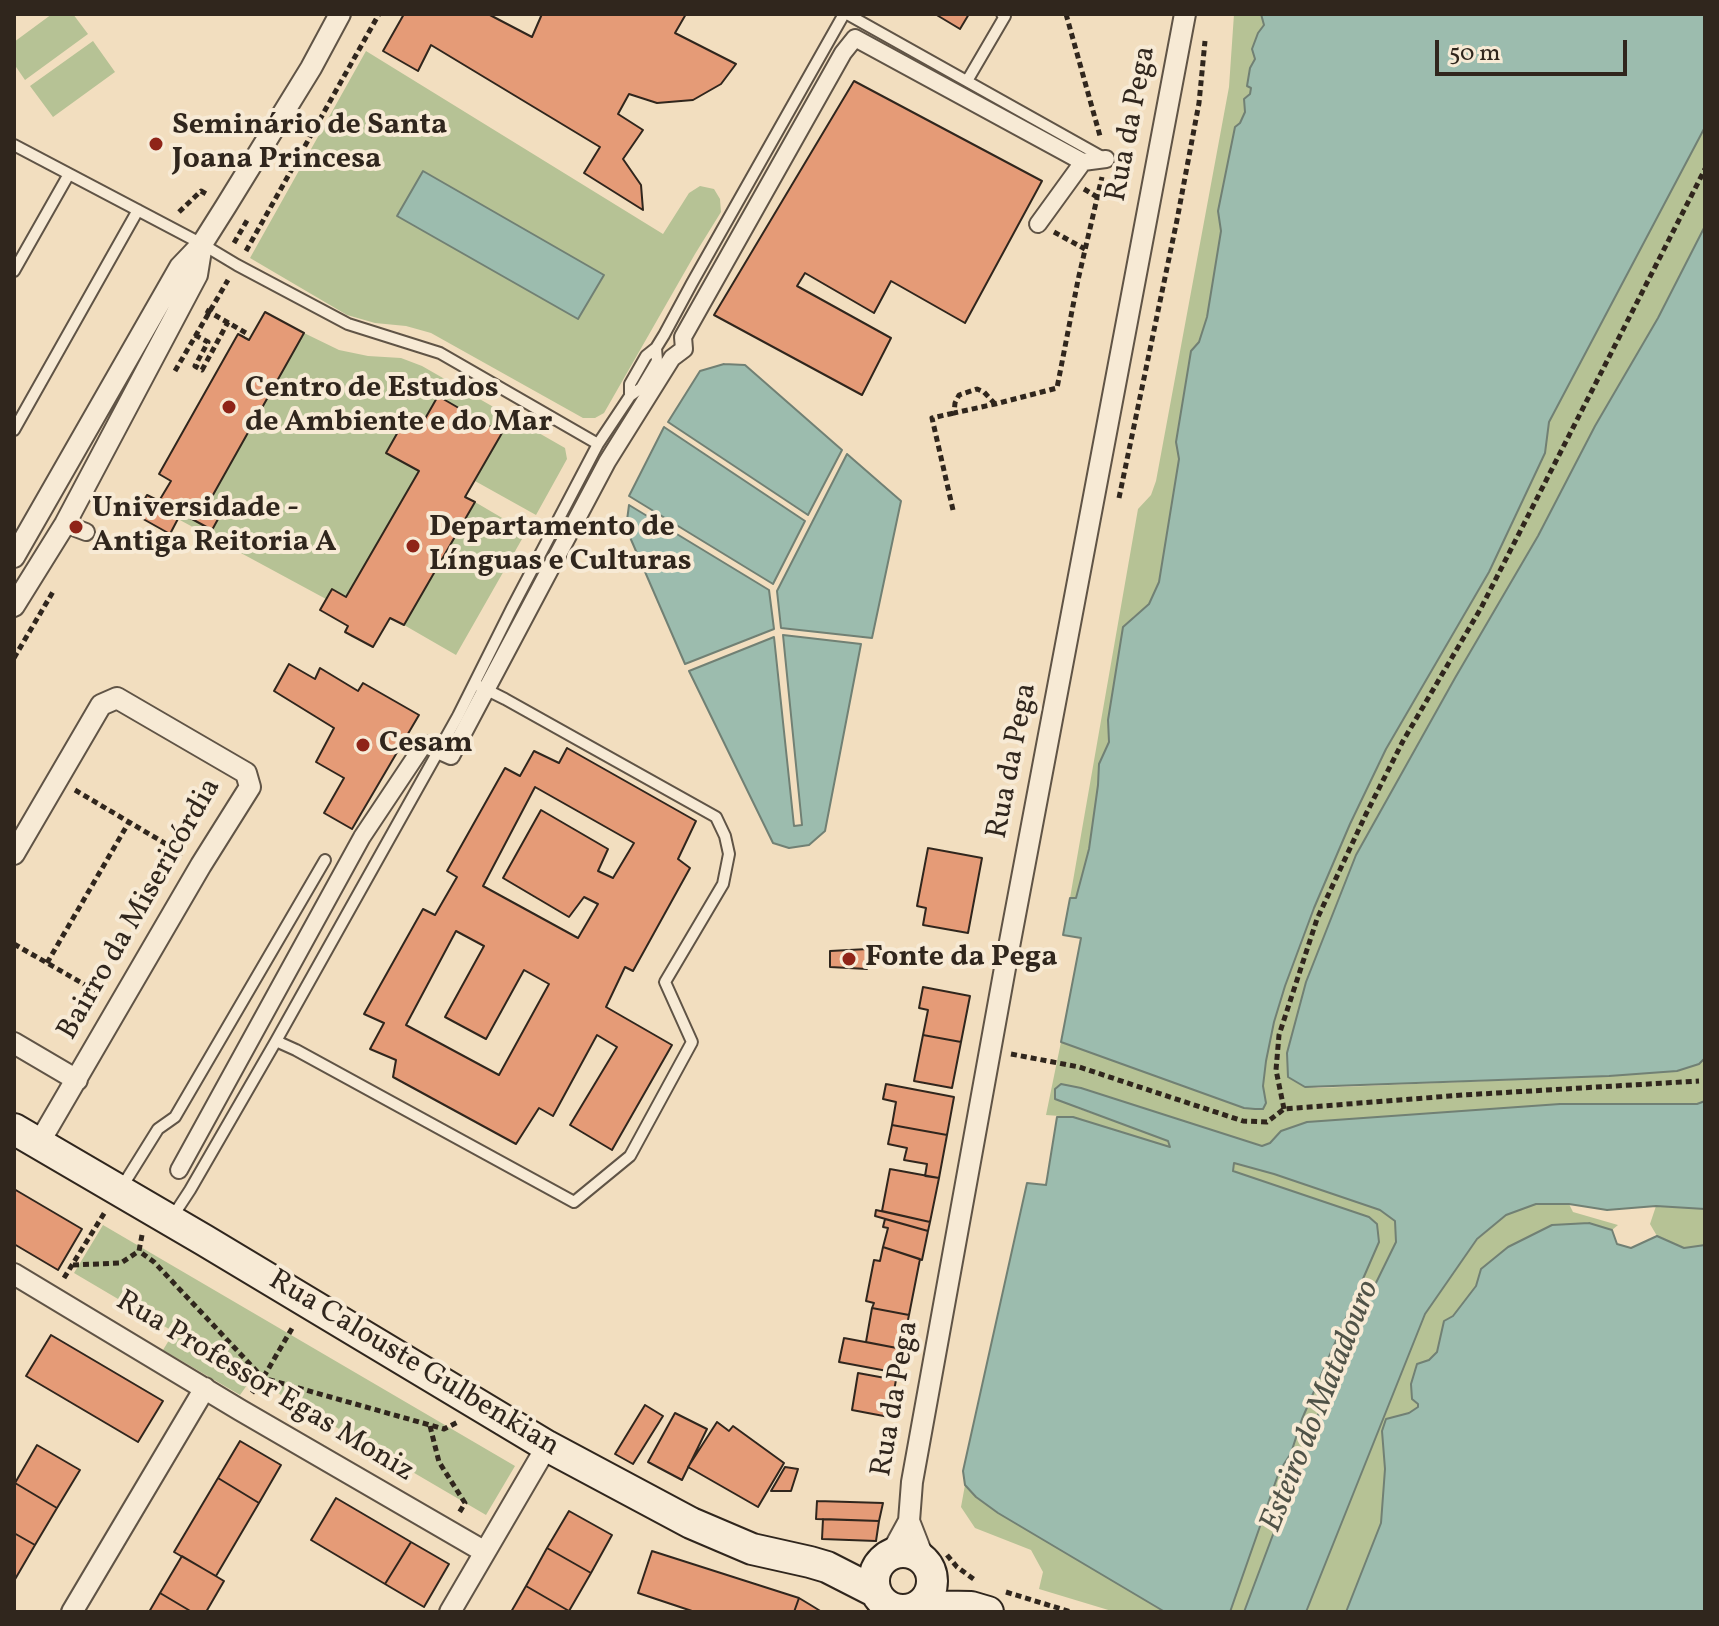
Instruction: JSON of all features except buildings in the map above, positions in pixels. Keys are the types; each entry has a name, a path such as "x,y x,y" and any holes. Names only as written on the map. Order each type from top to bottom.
{"main road":[{"name":"Rua Calouste Gulbenkian","path":"26,1136 113,1201 156,1227 547,1446 691,1523 752,1549 827,1567 895,1605"},
{"path":"895,1605 874,1575 877,1566 887,1557 900,1552 933,1560 984,1598"},
{"name":"Rua Calouste Gulbenkian","path":"827,1567 887,1557"},
{"path":"895,1605 926,1599 932,1580 933,1560"},
{"path":"895,1605 984,1598"}],"street":[{"path":"14,557 180,267 202,244 303,81 340,14"},
{"name":"Rua da Pega","path":"887,1557 909,1521 912,1482 990,1050 1185,14"},
{"path":"179,1170 362,837 424,744 451,756 481,687 607,462 672,358 684,349 683,337 848,56 855,38 1083,162 1106,159"},
{"path":"1038,224 1083,162"},
{"path":"14,606 65,524 197,275 202,244"},
{"path":"65,524 86,532"},
{"name":"Bairro da Misericórdia","path":"14,854 101,705 117,698 246,773 250,787 201,865 77,1080 26,1136"},
{"name":"Bairro da Misericórdia","path":"14,1043 77,1080"},
{"name":"Rua Professor Egas Moniz","path":"14,1274 485,1552"},
{"path":"72,1612 205,1388"},
{"path":"450,1612 547,1446"},
{"name":"Rua da Pega","path":"909,1521 933,1560"}],"lane":[{"path":"276,1041 574,1202 630,1156 692,1042 665,982 723,884 729,854 716,817 481,687 512,608 598,444 630,396 630,384 646,356 656,348 845,14 1106,159"},
{"path":"967,81 1005,16 1002,14"},
{"path":"14,145 348,324 440,353 598,444"},
{"path":"14,271 69,174"},
{"path":"14,430 138,210"},
{"path":"156,1227 190,1190 439,750"},
{"path":"113,1201 158,1129 175,1117 325,860"}],"path":[{"path":"173,374 379,14"},
{"path":"953,510 932,418 1057,388 1106,159 1066,14"},
{"path":"1117,508 1183,191 1199,103 1205,39"},
{"path":"1284,1109 1276,1070 1279,1035 1317,919 1403,741 1481,608 1705,169"},
{"path":"1069,181 1097,197"},
{"path":"173,218 201,191"},
{"path":"1038,224 1085,249"},
{"path":"209,312 246,333 243,337"},
{"path":"195,335 208,342 195,366 202,370 228,322"},
{"path":"954,413 959,395 977,389 995,404"},
{"path":"14,658 61,578"},
{"path":"58,780 201,865"},
{"path":"47,963 129,822"},
{"path":"14,944 120,1005"},
{"path":"1014,1055 1016,1040"},
{"path":"990,1050 1079,1067 1243,1121 1267,1122 1284,1109 1699,1081"},
{"path":"61,1284 113,1201"},
{"path":"73,1265 121,1263 139,1251 156,1227"},
{"path":"139,1251 154,1262 263,1378 444,1429 459,1422"},
{"path":"240,1410 294,1325"},
{"path":"429,1425 439,1462 465,1503 457,1518"},
{"path":"933,1560 957,1567 984,1598 1071,1612"}],"green space":[{"path":"52,14 73,14 88,34 25,80 14,64 14,42"},
{"path":"1234,14 1261,14 1264,25 1258,33 1255,59 1247,85 1251,88 1250,94 1244,99 1245,112 1235,127 1218,211 1221,230 1207,317 1199,342 1191,352 1176,442 1179,459 1159,582 1149,604 1133,617 1108,719 1109,742 1099,764 1089,849 1076,898 1070,898 1138,509 1151,495 1156,481 1229,87"},
{"path":"93,41 115,72 53,117 30,86"},
{"path":"366,51 663,234 689,193 700,186 714,189 720,199 721,212 604,413 595,418 583,418 431,333 347,315 250,258"},
{"path":"1705,127 1705,226 1538,536 1356,855 1306,982 1287,1053 1288,1077 1305,1087 1318,1088 1609,1076 1699,1064 1705,1058 1705,1101 1697,1104 1560,1104 1307,1122 1281,1131 1270,1143 1262,1146 1061,1084 1077,1108 1169,1141 1170,1147 1073,1117 1046,1115 1061,1042 1244,1108 1255,1109 1266,1103 1263,1086 1274,1022 1314,908 1350,824 1386,749 1489,572 1545,453 1549,422"},
{"path":"304,333 339,350 401,358 422,366 565,448 567,459 536,515 475,481 502,433 438,396 418,431 387,453 419,471 346,597 332,589 326,599 178,519 181,513 212,530 223,510 209,502"},
{"path":"475,502 526,532 456,655 404,625"},
{"path":"1234,1162 1380,1210 1395,1221 1396,1242 1317,1417 1244,1612 1230,1612 1279,1472 1291,1453 1369,1217 1233,1171"},
{"path":"1536,1204 1569,1204 1573,1212 1618,1225 1612,1230 1589,1223 1481,1269 1476,1286 1453,1316 1444,1322 1437,1352 1429,1360 1418,1407 1382,1431 1385,1469 1381,1523 1346,1612 1306,1612 1425,1314 1477,1240 1506,1215"},
{"path":"1656,1206 1705,1209 1705,1245 1684,1248 1657,1236 1650,1224"},
{"path":"103,1225 515,1466 486,1515 252,1378 240,1395 163,1350 174,1332 74,1273"},
{"path":"965,1485 998,1513 1165,1612 1115,1612 1039,1589 1043,1572 1031,1550 975,1528 961,1507"}],"water":[{"path":"1261,14 1705,14 1705,127 1549,422 1545,453 1489,572 1386,749 1350,824 1285,986 1266,1061 1263,1086 1266,1103 1263,1109 1255,1109 1244,1108 1061,1042 1081,938 1063,935 1070,898 1076,898 1089,849 1099,764 1109,742 1108,720 1123,627 1149,604 1159,582 1179,459 1176,442 1191,351 1199,342 1207,317 1221,231 1218,211 1235,127 1245,112 1244,99 1250,94 1251,88 1247,86 1255,59 1252,49 1264,25"},
{"path":"423,171 604,275 578,319 397,216"},
{"path":"1705,226 1705,1058 1699,1064 1677,1071 1609,1076 1305,1087 1288,1077 1287,1053 1306,982 1356,855 1538,536"},
{"path":"724,364 745,365 842,450 808,515 668,422 700,371"},
{"path":"664,427 805,521 773,584 629,496"},
{"path":"847,454 901,501 872,638 781,628 777,591"},
{"path":"629,505 769,590 774,629 685,664 626,528"},
{"path":"783,635 861,644 825,831 809,845 789,848 773,843 689,671 774,637 794,826 802,825"},
{"name":"Esteiro do Matadouro","path":"1061,1084 1262,1146 1270,1143 1281,1131 1307,1122 1560,1104 1697,1104 1705,1101 1705,1209 1656,1206 1607,1210 1569,1204 1536,1204 1506,1215 1477,1239 1425,1314 1306,1612 1244,1612 1317,1417 1396,1242 1395,1221 1380,1210 1234,1163 1233,1171 1369,1217 1377,1224 1379,1242 1302,1419 1291,1453 1279,1472 1230,1612 1165,1612 998,1513 965,1485 963,1471 1027,1183 1046,1185 1057,1117 1073,1117 1170,1147 1168,1141 1055,1099 1055,1089"},
{"path":"1589,1223 1612,1230 1617,1244 1631,1248 1657,1236 1684,1248 1705,1245 1705,1612 1346,1612 1381,1523 1385,1469 1382,1431 1386,1419 1409,1413 1418,1407 1412,1399 1411,1384 1417,1364 1429,1360 1437,1352 1444,1321 1453,1316 1476,1286 1481,1269 1508,1247 1552,1225"}],"place":[{"name":"Seminário de Santa Joana Princesa","path":"156,144"},
{"name":"Centro de Estudos de Ambiente e do Mar","path":"229,407"},
{"name":"Universidade - Antiga Reitoria A","path":"76,527"},
{"name":"Departamento de Línguas e Culturas","path":"413,546"},
{"name":"Cesam","path":"363,745"},
{"name":"Fonte da Pega","path":"849,959"}]}
